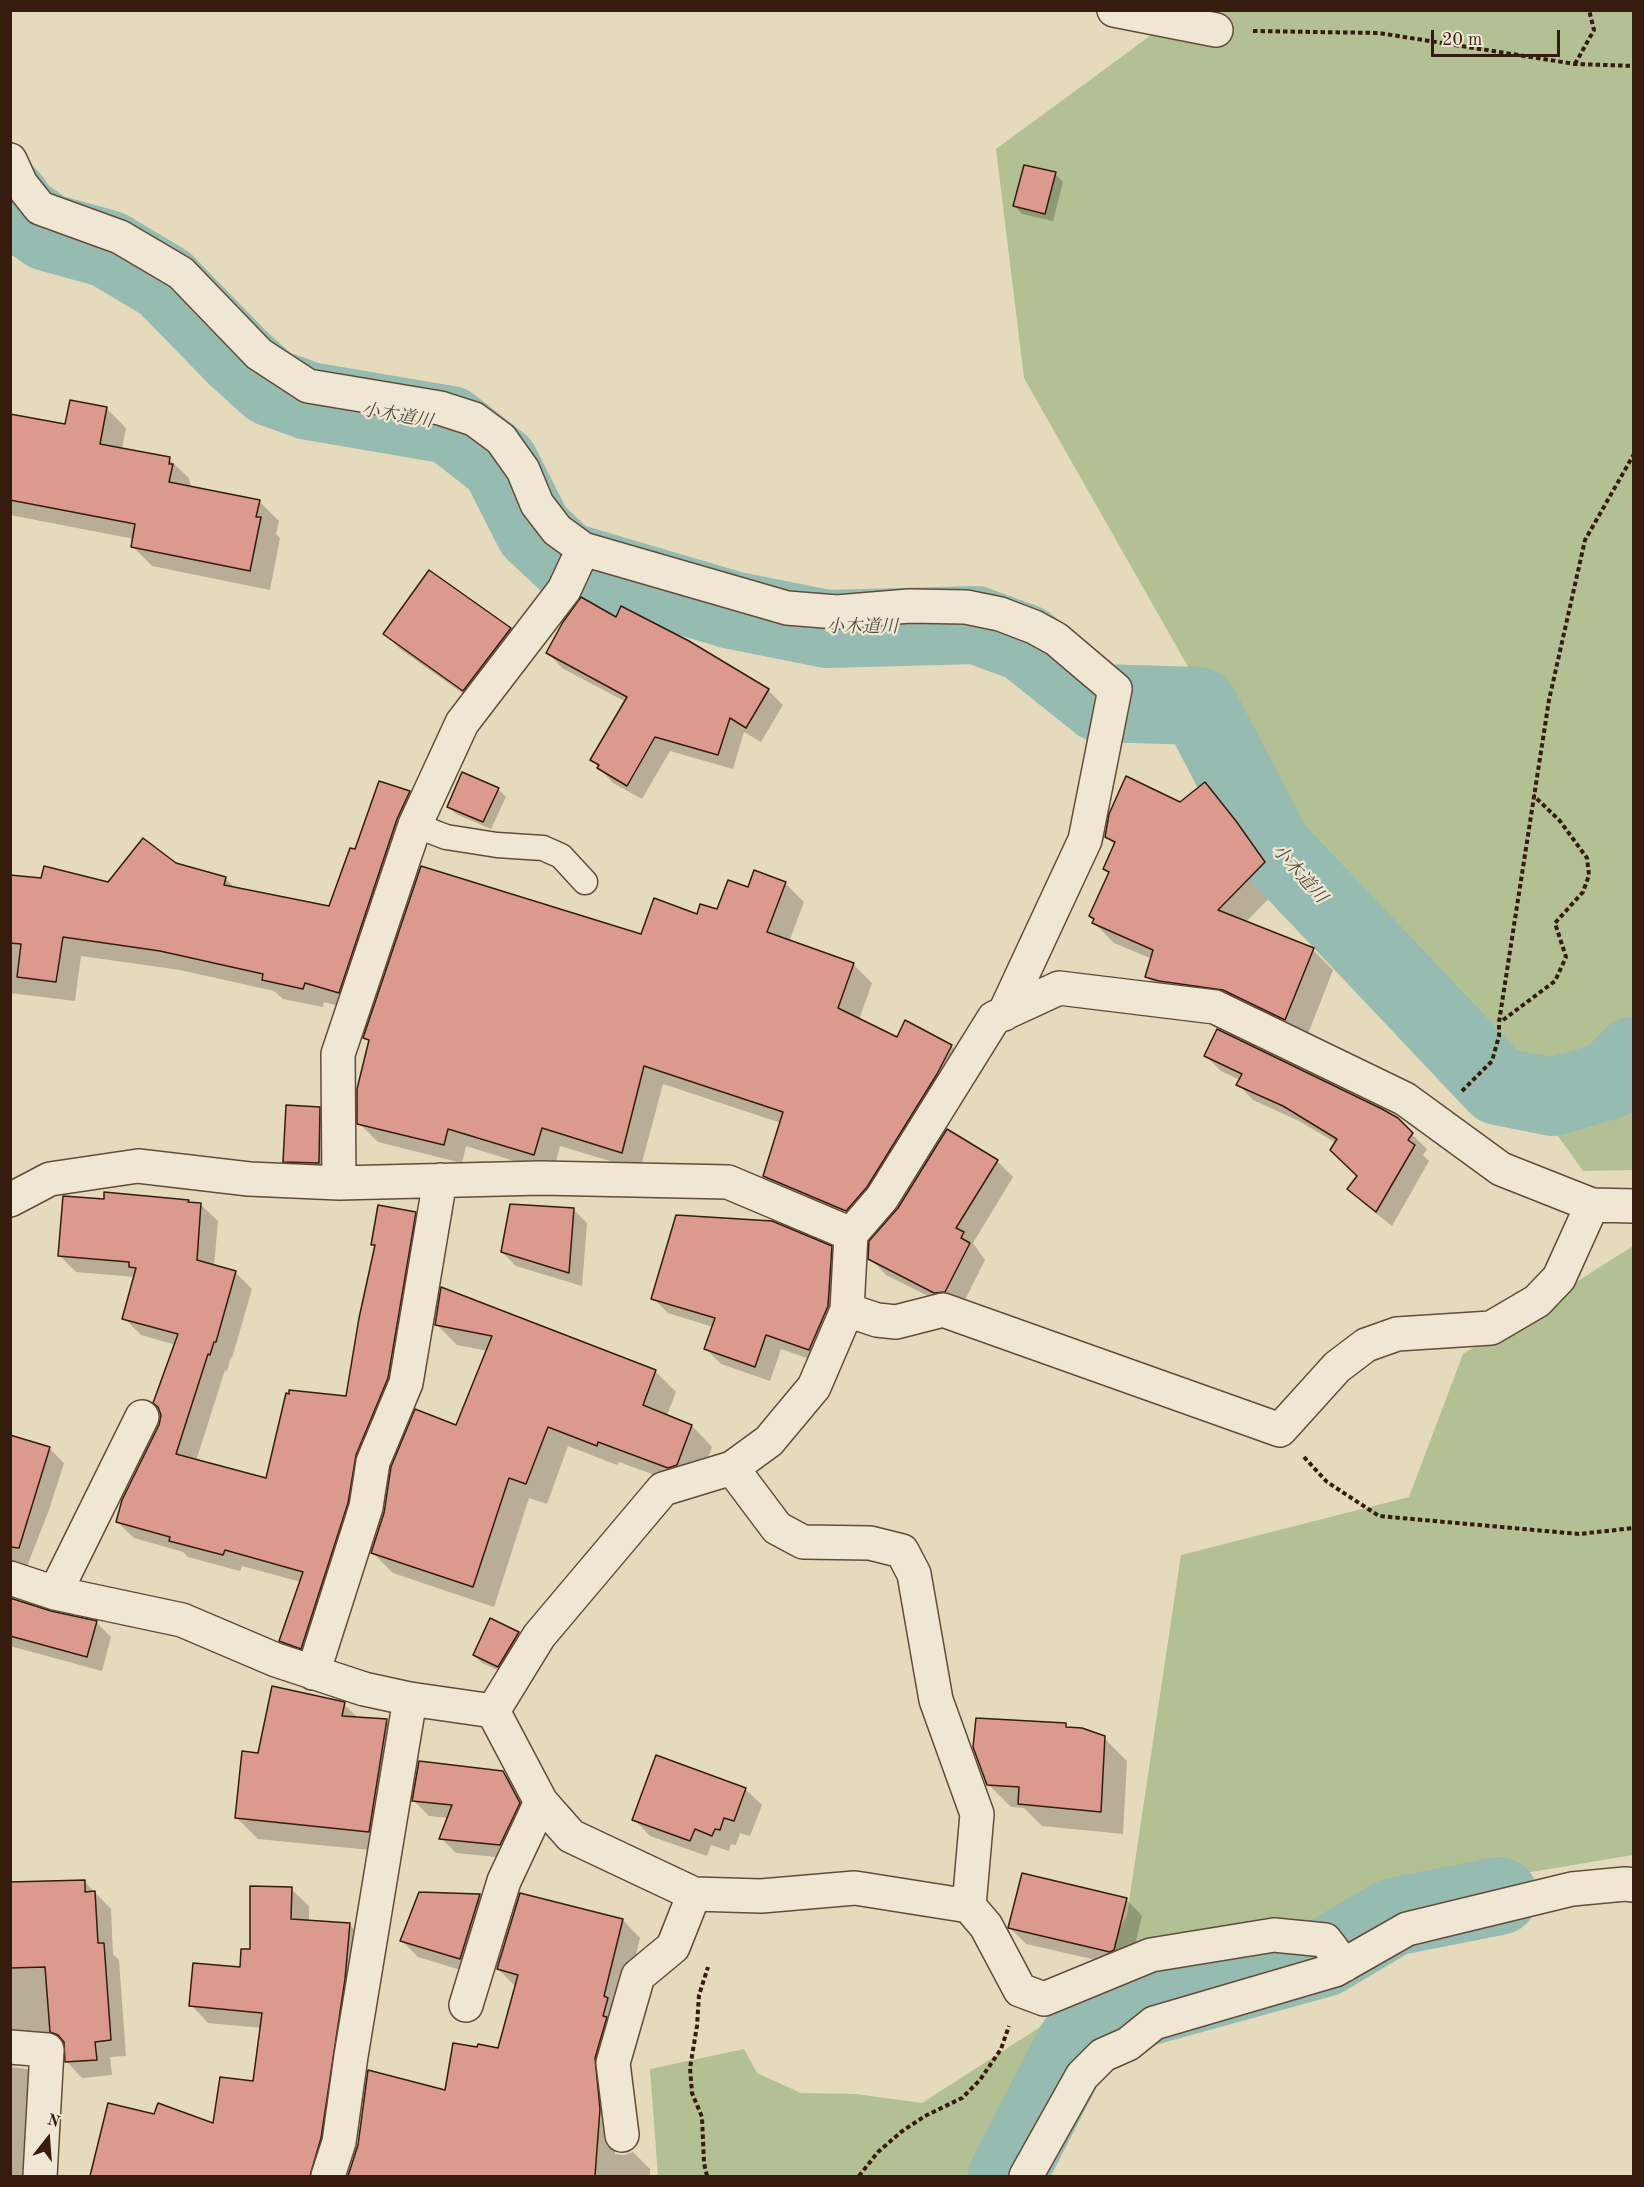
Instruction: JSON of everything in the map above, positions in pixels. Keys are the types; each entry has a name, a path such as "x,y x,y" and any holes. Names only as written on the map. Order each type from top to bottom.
{"street":[{"path":"1114,10 1216,30"},
{"path":"10,160 21,184 40,208 120,237 180,273 259,354 308,386 440,408 474,419 501,439 524,471 537,504 557,530 583,549 788,608 837,612 909,606 966,606 1000,614 1034,627 1056,639 1115,689 1085,840 1004,1014"},
{"path":"339,1183 338,1054 415,825 462,723 564,590 583,549"},
{"path":"493,1711 539,1636 663,1489 732,1468 769,1441 814,1387 847,1310 851,1234 882,1198 994,1018 1059,988 1215,1007 1405,1099 1501,1169 1592,1205 1634,1206"},
{"path":"10,1200 50,1179 138,1166 249,1179 339,1183 541,1178 728,1182 851,1234"},
{"path":"313,1673 366,1508 373,1462 406,1383 440,1180"},
{"path":"847,1310 878,1320 896,1322 943,1310 1280,1430 1337,1367 1366,1345 1397,1334 1491,1328 1537,1301 1559,1278 1592,1205"},
{"path":"54,1593 142,1417"},
{"path":"732,1468 777,1528 803,1542 870,1543 902,1551 914,1574 936,1700 977,1814 969,1906"},
{"path":"10,1578 54,1593 182,1620 276,1660 364,1689 410,1699 493,1711"},
{"path":"328,2176 339,2142 410,1699"},
{"path":"493,1711 541,1802 571,1836 694,1894 761,1896 855,1888 969,1906 986,1926 1020,1990 1044,1998 1151,1954 1274,1935 1325,1940 1344,1965"},
{"path":"466,2005 504,1881 541,1802"},
{"path":"1026,2176 1082,2076 1103,2055 1128,2044 1154,2023 1335,1970 1407,1929 1572,1889 1634,1885"},
{"path":"622,2135 613,2063 638,1976 673,1947 694,1894"},
{"path":"10,2047 47,2050 40,2176"}],"lane":[{"path":"415,825 446,837 497,845 543,848 561,856 585,882"}],"path":[{"path":"1575,64 1594,30 1589,10"},
{"path":"1216,30 1379,33 1575,64 1634,66"},
{"path":"1433,1119 1492,1061 1499,1036 1499,1022 1549,700 1585,540 1634,454"},
{"path":"1503,1020 1555,981 1566,957 1555,923 1583,892 1589,875 1587,858 1560,821 1533,795"},
{"path":"1280,1430 1327,1482 1379,1516 1579,1534 1634,1528"},
{"path":"707,2176 704,2163 702,2117 692,2093 690,2068 697,2026 699,1995 710,1962"},
{"path":"859,2176 878,2152 901,2132 925,2116 962,2097 980,2080 1001,2049 1020,1990"}],"green space":[{"path":"1184,11 1633,11 1633,1170 1583,1171 1450,985 1262,797 1024,378 996,149"},
{"path":"1633,1246 1633,1855 1484,1880 1238,1956 1057,2065 989,2176 658,2176 650,2069 744,2049 757,2073 801,2093 856,2094 922,2103 1082,2000 1127,1915 1181,1555 1409,1497 1463,1354"}],"building":[{"path":"1024,165 1056,172 1045,214 1013,206"},
{"path":"70,400 107,407 100,444 170,457 169,464 173,464 169,482 260,500 256,517 261,517 250,571 131,547 135,524 10,500 10,414 65,424"},
{"path":"429,570 511,628 463,691 383,634"},
{"path":"581,597 616,617 621,606 689,641 769,689 746,728 730,718 718,755 655,737 627,786 597,768 599,765 590,760 627,697 546,653 563,622"},
{"path":"462,772 499,788 483,822 447,807"},
{"path":"1126,776 1180,802 1205,782 1265,862 1218,910 1314,948 1285,1020 1223,990 1145,977 1153,950 1092,923 1094,919 1089,916 1109,872 1103,869 1115,842 1105,837 1109,814"},
{"path":"379,781 410,791 397,819 339,993 305,983 303,989 262,980 263,974 160,951 63,937 56,982 17,977 21,944 10,943 10,875 41,878 44,866 108,882 143,838 176,863 226,877 224,885 329,906 350,848 355,849"},
{"path":"421,866 641,934 654,898 697,914 700,904 717,909 728,880 748,887 754,870 786,882 767,932 854,963 838,1008 897,1037 905,1020 952,1045 937,1074 867,1187 846,1211 763,1176 783,1112 644,1066 622,1153 542,1128 534,1155 448,1129 444,1145 357,1124 357,1089 369,1040 363,1038"},
{"path":"1217,1029 1382,1109 1398,1118 1413,1133 1408,1140 1415,1145 1376,1212 1347,1189 1357,1176 1330,1150 1337,1139 1283,1106 1236,1085 1242,1074 1204,1056"},
{"path":"286,1105 320,1107 319,1163 283,1162"},
{"path":"947,1129 998,1160 956,1228 964,1232 961,1238 970,1243 945,1292 934,1293 868,1259 869,1241 898,1208"},
{"path":"104,1192 201,1203 197,1260 236,1271 216,1342 214,1342 210,1355 208,1354 176,1454 266,1478 286,1393 289,1394 289,1390 346,1396 359,1318 375,1245 371,1245 378,1205 416,1212 388,1378 356,1455 348,1503 301,1649 279,1641 303,1572 225,1550 223,1555 169,1541 170,1537 116,1522 122,1500 159,1425 161,1415 158,1407 153,1403 178,1334 122,1319 136,1268 129,1267 129,1262 58,1256 63,1196 104,1199"},
{"path":"510,1204 574,1208 569,1273 501,1252"},
{"path":"676,1215 772,1221 832,1246 828,1306 809,1350 766,1335 755,1367 704,1349 715,1318 651,1299"},
{"path":"441,1287 656,1370 643,1405 692,1425 677,1465 668,1468 598,1442 597,1446 548,1427 526,1484 509,1478 473,1587 371,1553 384,1513 391,1467 415,1409 456,1425 492,1336 435,1325"},
{"path":"10,1435 50,1447 19,1548 10,1547"},
{"path":"10,1598 51,1611 97,1621 87,1657 10,1636"},
{"path":"490,1618 519,1632 498,1667 473,1655"},
{"path":"272,1686 345,1702 342,1716 387,1719 369,1832 235,1818 242,1751 258,1753"},
{"path":"976,1718 1066,1723 1066,1727 1082,1728 1105,1736 1101,1812 1018,1804 1019,1787 987,1785 973,1747"},
{"path":"656,1755 746,1788 734,1821 724,1818 720,1830 715,1829 712,1836 695,1829 690,1841 632,1820"},
{"path":"419,1761 503,1771 520,1803 500,1845 439,1839 452,1805 412,1801"},
{"path":"1022,1873 1127,1898 1114,1950 1110,1952 1008,1928"},
{"path":"85,1880 85,1892 95,1891 98,1943 104,1943 111,2040 95,2042 97,2060 65,2062 64,2042 58,2035 50,2032 45,1967 10,1968 10,1882"},
{"path":"250,1886 292,1887 291,1919 350,1923 345,1979 321,2138 310,2176 90,2176 108,2103 154,2114 158,2103 213,2123 220,2077 253,2081 262,2013 189,2006 193,1963 240,1967 241,1949 250,1949"},
{"path":"419,1892 480,1894 460,1959 400,1941"},
{"path":"520,1893 623,1919 604,1996 608,1998 603,2016 607,2017 595,2058 600,2109 595,2176 348,2176 358,2145 368,2070 445,2090 453,2043 498,2048 518,1975 497,1969"}],"waterway":[{"name":"小木道川","path":"10,198 20,213 47,232 108,249 165,283 237,357 270,387 309,401 450,425 500,464 534,531 566,561 732,610 827,629 976,625 1025,643 1100,703 1199,706 1273,848 1498,1086 1553,1097 1610,1080 1634,1055"},
{"path":"1007,2176 1084,2031 1107,2018 1324,1958 1393,1917 1499,1896"}]}
